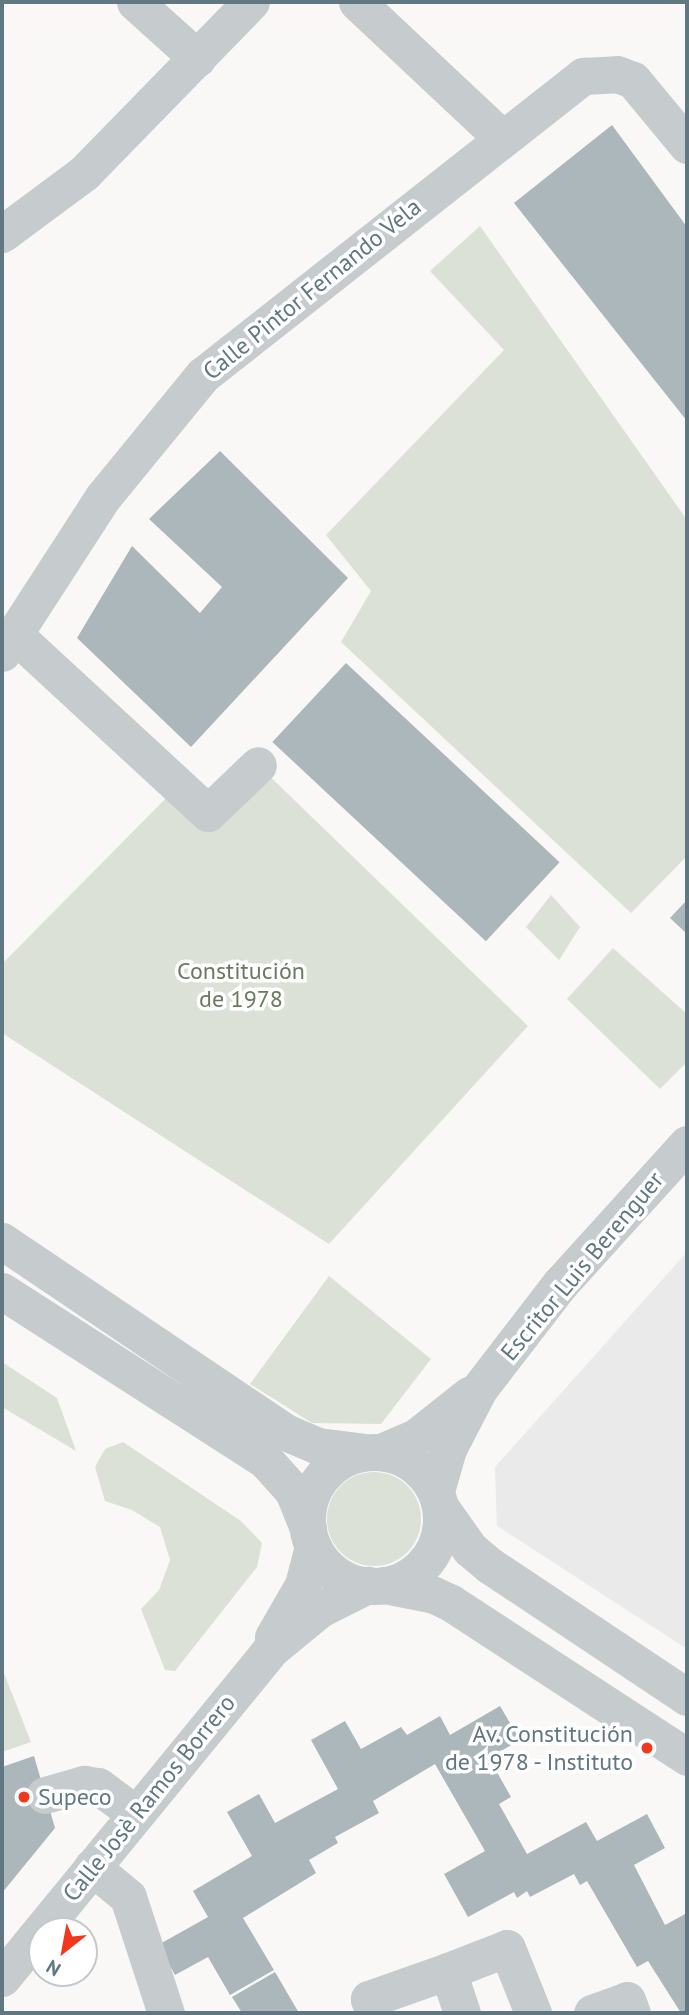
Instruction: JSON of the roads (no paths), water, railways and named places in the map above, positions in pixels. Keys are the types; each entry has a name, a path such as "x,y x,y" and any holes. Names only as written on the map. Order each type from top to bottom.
{"street":[{"path":"135,2 197,58"},
{"path":"2,234 84,173 251,2"},
{"path":"357,2 501,137"},
{"name":"Calle Pintor Fernando Vela","path":"9,644 103,497 203,375 501,137 583,76 600,72 617,74 647,91 687,145"},
{"path":"9,644 208,813 258,765"},
{"name":"Escritor Luis Berenguer","path":"438,1500 448,1449 479,1389 560,1284 687,1144"},
{"path":"2,1241 285,1432 318,1446 372,1452 414,1464 470,1549 489,1565 687,1698"},
{"path":"8,1304 265,1460 293,1491 310,1538 335,1573 377,1585 434,1595 451,1603 687,1757"},
{"name":"Escritor Luis Berenguer","path":"372,1452 416,1437 479,1389"},
{"path":"310,1538 307,1511 319,1479 331,1466 372,1452"},
{"path":"377,1585 410,1575 429,1558 442,1526 438,1500"},
{"name":"Calle Josè Ramos Borrero","path":"270,1650 276,1628 303,1585 310,1538"},
{"name":"Calle Josè Ramos Borrero","path":"2,1978 270,1650 320,1609 377,1585"},
{"path":"45,1795 84,1784 97,1786 136,1814"},
{"path":"92,1867 128,1897 166,2013"},
{"path":"374,2013 369,1999 507,1948 534,2013"},
{"path":"448,1972 462,2013"},
{"path":"592,2013 627,2000 632,2013"}],"place":[{"name":"Av. Constitución de 1978 - Instituto","path":"647,1748"},
{"name":"Supeco","path":"24,1797"}],"park label":[{"name":"Constitución de 1978","path":"241,985"}]}
